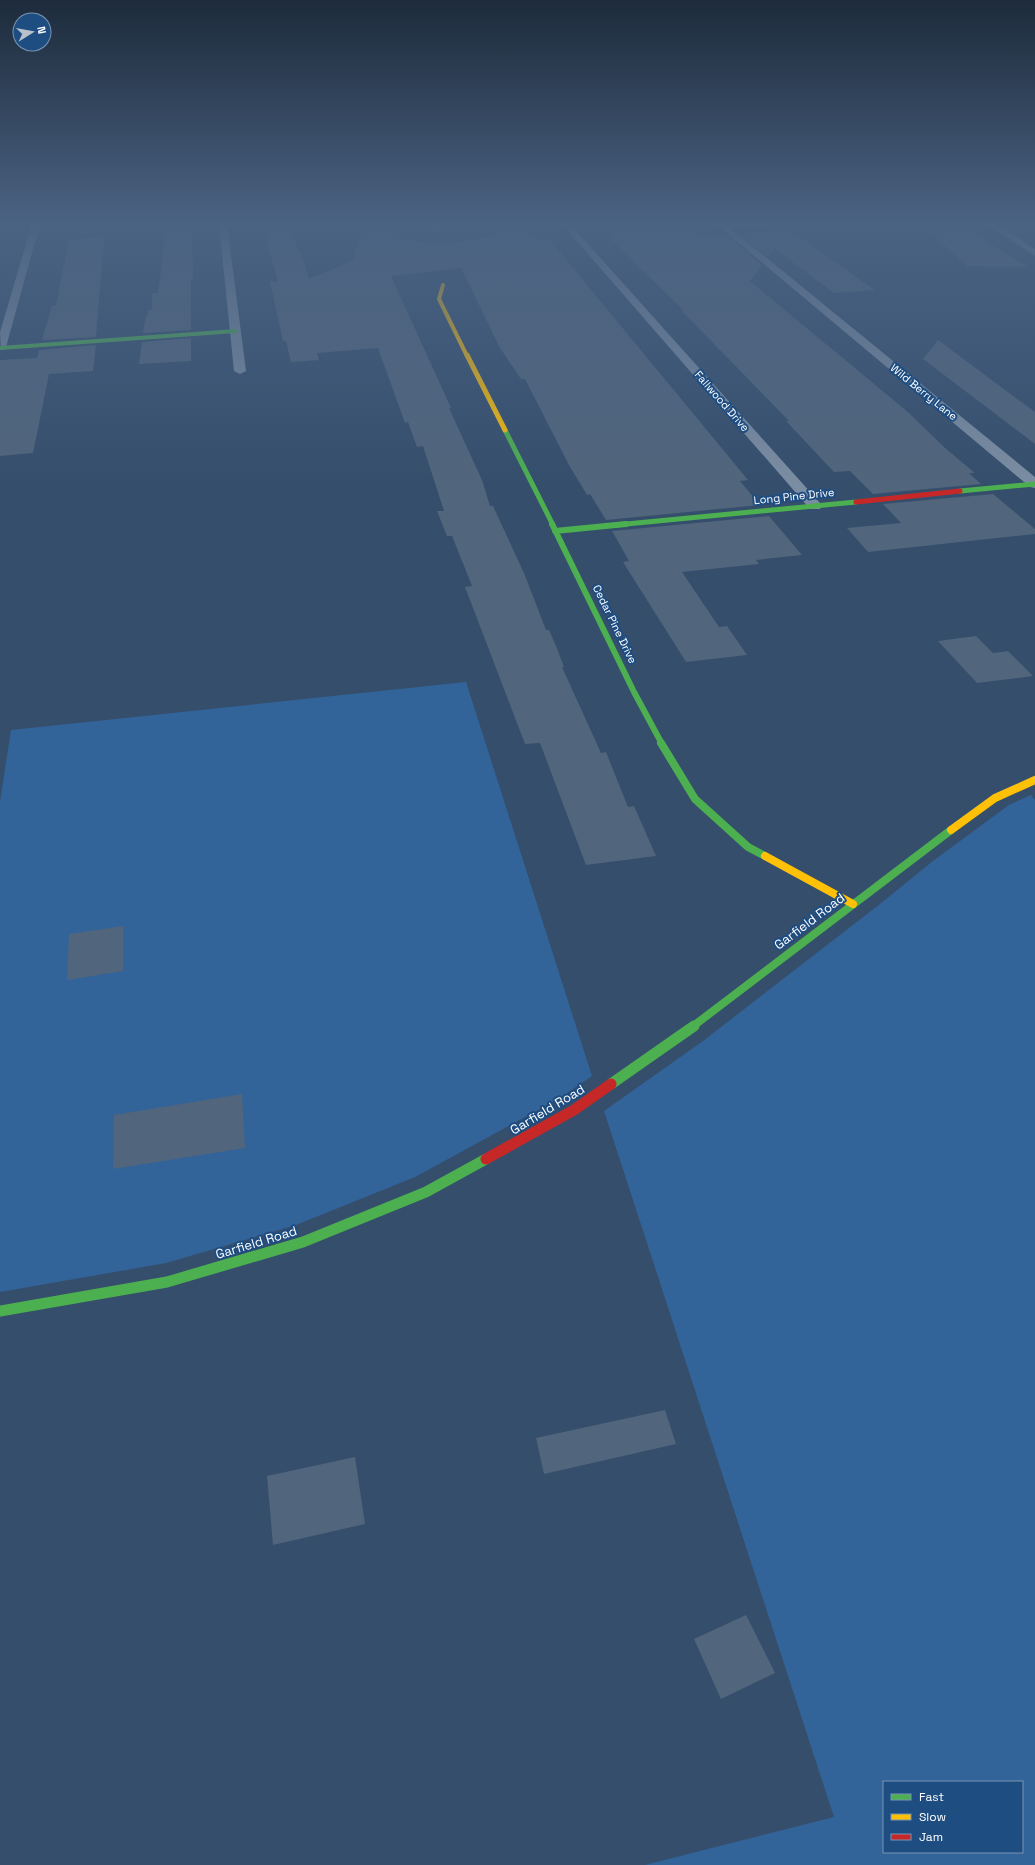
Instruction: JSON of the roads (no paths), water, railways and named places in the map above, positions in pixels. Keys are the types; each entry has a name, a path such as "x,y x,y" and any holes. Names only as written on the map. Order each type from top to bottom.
{"street":[{"path":"11,311 0,348 236,331"},
{"path":"234,311 240,372"},
{"name":"Cedar Pine Drive","path":"445,311 597,613 634,692 667,754 695,799 748,847 853,904"},
{"name":"Fallwood Drive","path":"643,311 815,506"},
{"name":"Wild Berry Lane","path":"825,311 1035,484"},
{"name":"Long Pine Drive","path":"555,531 1035,484"},
{"name":"Garfield Road","path":"0,1311 168,1282 303,1242 426,1192 574,1110 686,1032 917,854 995,798 1035,780"}]}
